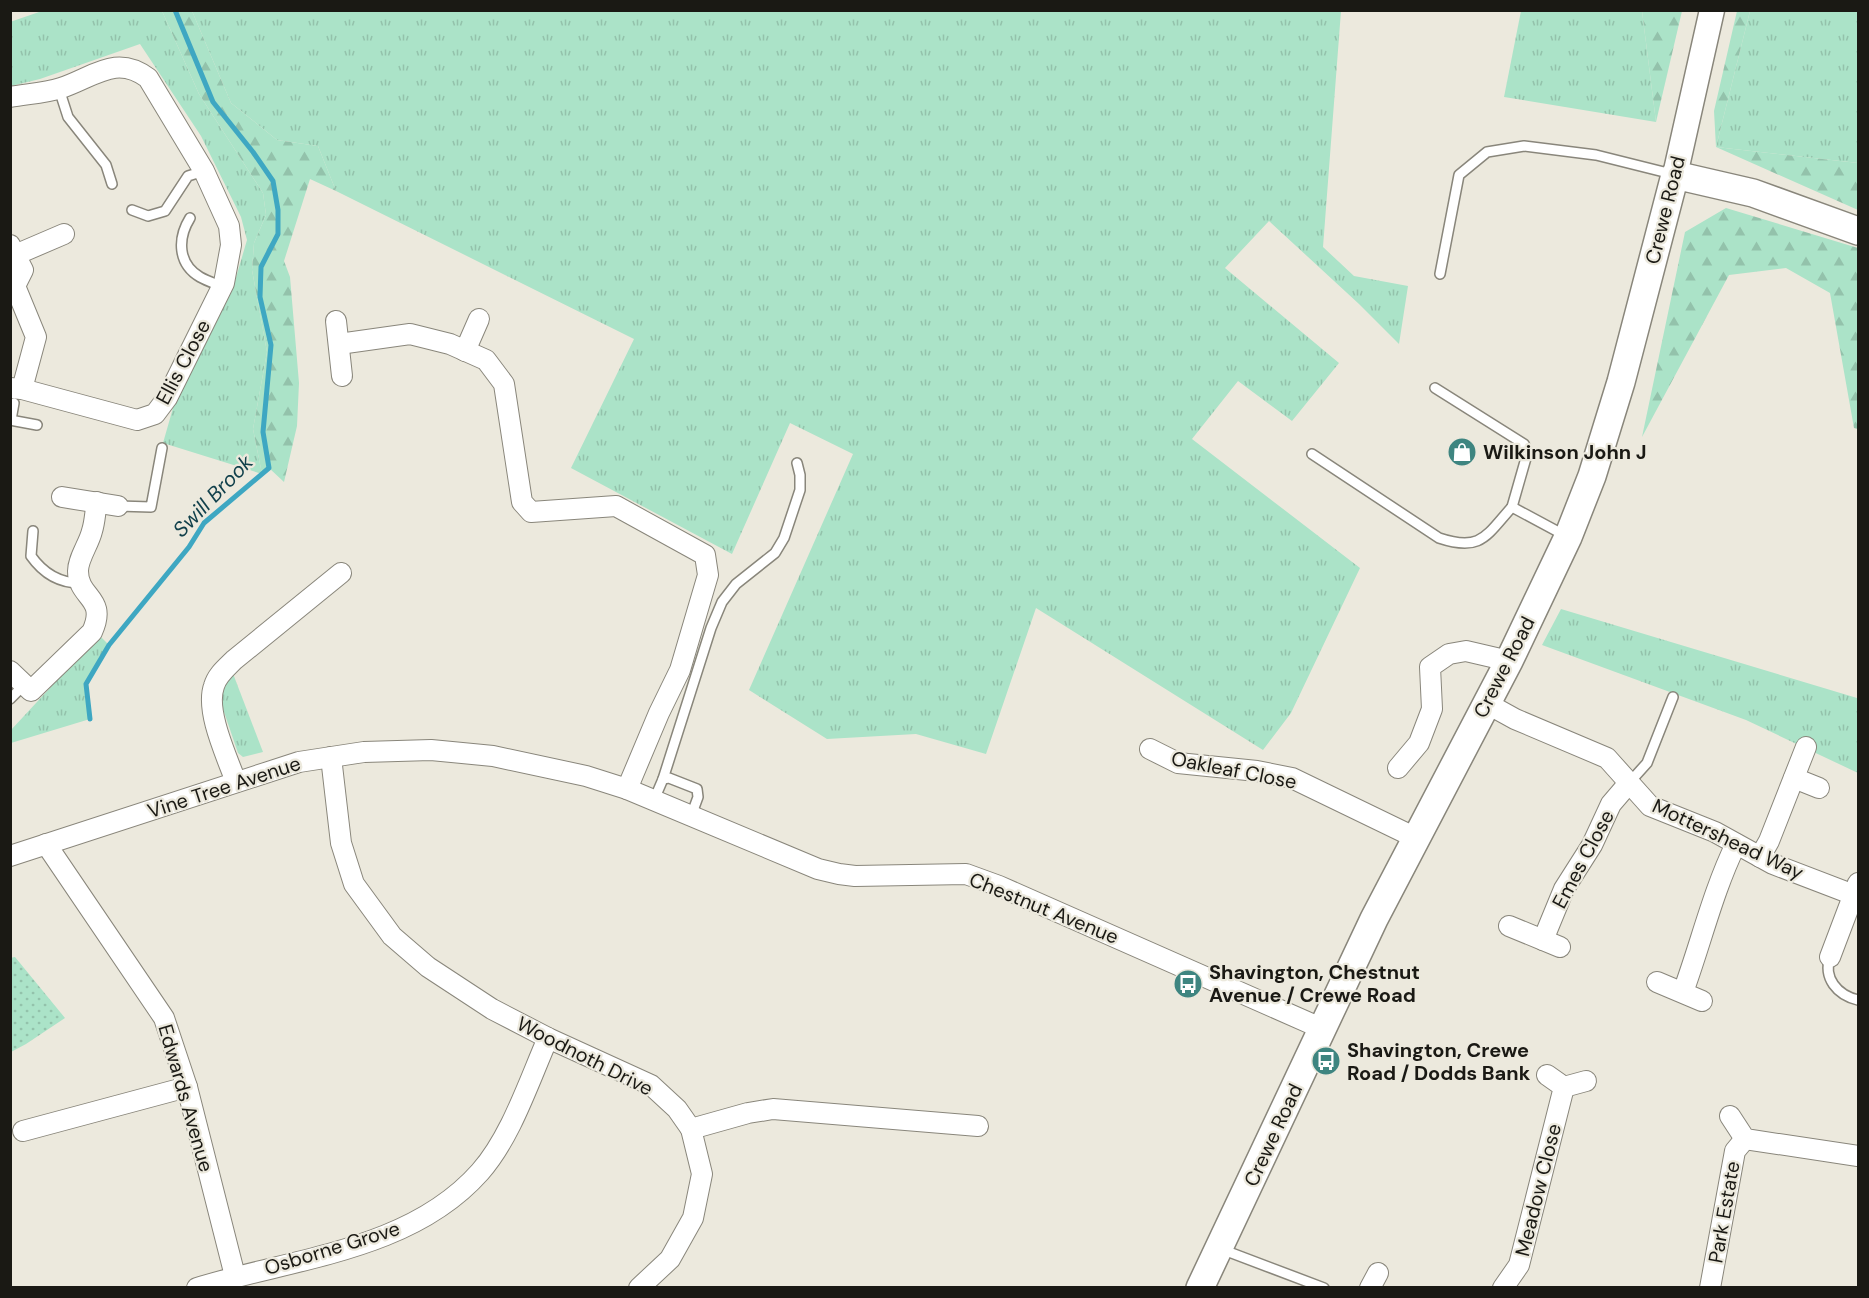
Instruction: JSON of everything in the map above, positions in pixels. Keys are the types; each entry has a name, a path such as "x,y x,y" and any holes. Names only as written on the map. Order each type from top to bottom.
{"main road":[{"path":"1675,175 1753,193 1858,231"},
{"name":"Crewe Road","path":"1200,1287 1374,919 1509,661 1568,537 1592,476 1621,382 1675,175"}],"street":[{"name":"Crewe Road","path":"1675,175 1712,10"},
{"name":"Ellis Close","path":"10,97 59,89 114,67 130,68 140,72 148,78 204,171 229,226 231,245 223,287 166,398 155,414 137,420 16,393"},
{"path":"16,393 36,337 15,286 22,270 13,250 64,234"},
{"path":"465,351 479,319"},
{"path":"336,321 342,376"},
{"path":"339,344 410,334 450,344 486,360 504,384 522,502 531,512 616,506 705,555 708,575 680,670 627,789"},
{"path":"62,497 118,506"},
{"path":"15,685 31,691 92,632 97,609 80,583 78,572 92,531 96,502"},
{"path":"236,782 218,731 211,702 213,687 218,676 234,660 341,573"},
{"path":"1398,768 1419,743 1432,709 1430,667 1449,654 1466,651 1509,661"},
{"name":"Mottershead Way","path":"1486,703 1535,728 1607,758 1650,806 1715,832 1760,856 1856,889 1830,957"},
{"path":"1760,856 1806,747"},
{"name":"Oakleaf Close","path":"1150,749 1178,763 1257,771 1292,778 1416,838"},
{"name":"Vine Tree Avenue","path":"10,856 299,762 331,757 395,750 464,752 524,761 586,776"},
{"name":"Woodnoth Drive","path":"331,757 341,843 354,884 392,936 428,967 492,1009 548,1038 651,1085 676,1109 690,1130"},
{"name":"Chestnut Avenue","path":"586,776 627,789 818,869 855,876 966,874 999,886 1323,1029"},
{"path":"1794,778 1819,788"},
{"name":"Emes Close","path":"1509,926 1552,943 1564,889 1592,845 1611,804 1629,783"},
{"name":"Edwards Avenue","path":"46,844 164,1018 187,1087 235,1276"},
{"path":"1683,992 1700,945 1714,895 1736,844"},
{"path":"1657,982 1702,1000"},
{"name":"Osborne Grove","path":"197,1287 333,1252 379,1237 412,1224 447,1203 481,1171 505,1134 548,1038"},
{"path":"1547,1075 1564,1087 1586,1081"},
{"path":"23,1131 187,1087"},
{"name":"Meadow Close","path":"1503,1287 1519,1265 1564,1087"},
{"path":"639,1287 670,1259 693,1218 702,1174 690,1130 748,1113 773,1110 978,1126"},
{"name":"Park Estate","path":"1730,1116 1745,1138 1858,1156"},
{"name":"Park Estate","path":"1710,1287 1736,1151 1745,1138"}],"lane":[{"path":"59,89 68,117 106,165 112,184"},
{"path":"1440,274 1459,176 1487,152 1524,146 1534,147 1596,155 1675,175"},
{"path":"132,210 148,216 165,212 188,176 204,171"},
{"path":"190,218 183,230 182,249 188,267 201,277 223,287"},
{"path":"1312,454 1439,538 1457,544 1473,543 1486,537 1512,507 1527,450 1524,444 1436,388"},
{"path":"16,393 11,420 37,425"},
{"path":"118,506 151,507 162,448"},
{"path":"654,800 663,779 711,628 722,602 736,584 775,553 784,538 800,490 797,463"},
{"path":"1512,507 1568,537"},
{"path":"33,531 31,556 38,566 67,583 80,583"},
{"path":"1629,783 1647,763 1673,697"},
{"path":"663,779 669,778 697,789 698,796 691,816"},
{"path":"1830,957 1827,968 1832,985 1850,998 1858,1000"},
{"path":"1219,1248 1324,1287"}],"green space":[{"path":"42,11 162,11 199,94 263,193 266,215 254,243 252,270 267,352 253,429 262,474 163,443 175,401 232,291 247,240 241,217 201,136 140,44 40,79 11,86 10,22"},
{"path":"162,11 192,11 231,103 277,140 318,146 336,191 310,179 284,261 290,277 299,383 297,426 284,482 269,468 262,474 253,429 267,352 252,270 254,243 266,215 263,193 199,94"},
{"path":"192,11 1341,11 1323,247 1354,276 1408,286 1399,344 1269,221 1225,268 1339,363 1292,421 1238,381 1192,439 1360,568 1291,713 1263,750 1036,608 986,754 916,734 827,739 749,690 853,454 790,423 732,554 571,468 634,339 336,191 318,146 277,140 231,103"},
{"path":"1521,11 1642,11 1656,122 1504,97"},
{"path":"1642,11 1682,11 1656,122"},
{"path":"1737,11 1750,11 1716,147 1714,111"},
{"path":"1750,11 1858,11 1858,163 1716,147"},
{"path":"1716,147 1858,163 1858,210"},
{"path":"1726,208 1858,248 1858,429 1854,428 1830,293 1786,268 1729,275 1642,437 1685,232"},
{"path":"1561,609 1857,698 1858,773 1746,720 1542,645"},
{"path":"99,635 109,645 86,684 90,719 11,743 11,730"},
{"path":"232,671 263,752 243,757 238,753 223,709 222,685"},
{"path":"15,957 65,1018 11,1052 10,958"}],"waterway":[{"name":"Swill Brook","path":"90,719 86,684 109,645 189,547 204,523 269,468 263,432 271,345 260,297 261,267 278,234 278,210 273,181 213,102 175,10"}],"place":[{"name":"Wilkinson John J","path":"1462,452"},
{"name":"Shavington, Chestnut Avenue / Crewe Road","path":"1188,984"},
{"name":"Shavington, Crewe Road / Dodds Bank","path":"1326,1061"}]}
